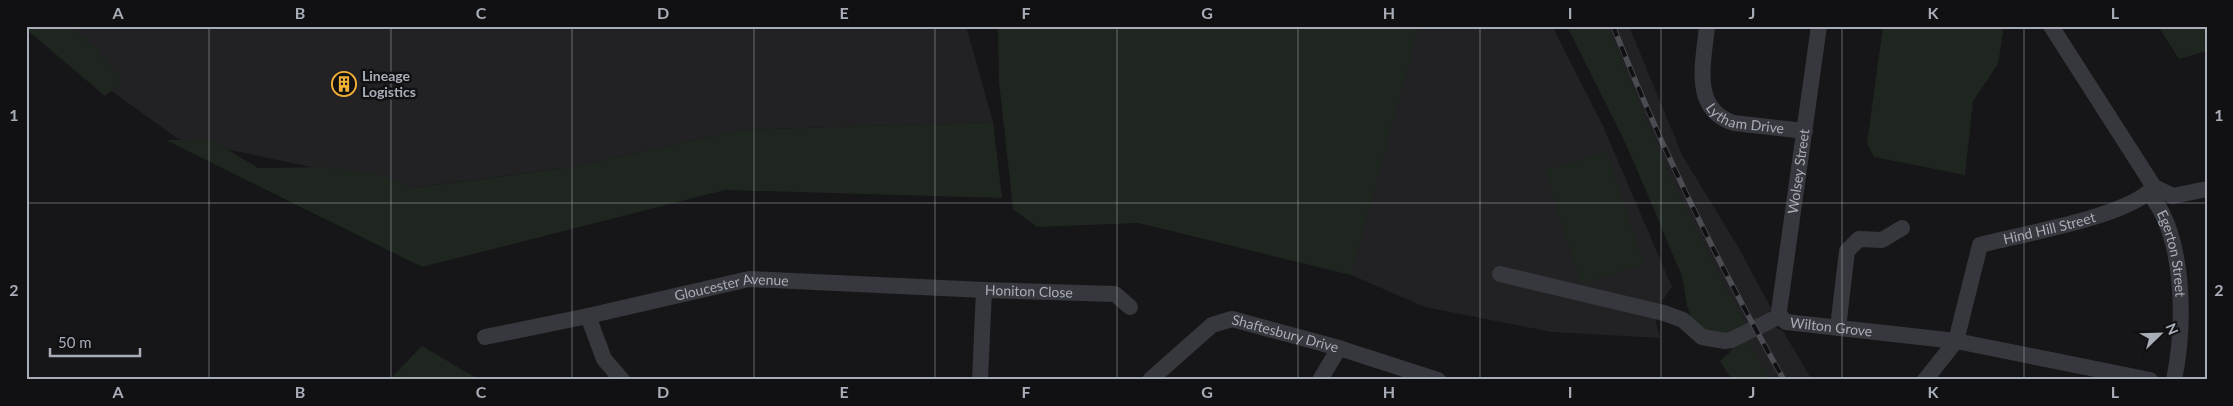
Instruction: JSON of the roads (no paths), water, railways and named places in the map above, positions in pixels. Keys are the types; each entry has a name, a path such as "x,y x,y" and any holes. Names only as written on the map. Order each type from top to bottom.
{"street":[{"name":"Lytham Drive","path":"1707,26 1702,83 1705,98 1714,110 1734,123 1805,131"},
{"name":"Wolsey Street","path":"1780,316 1779,311 1819,26"},
{"name":"Egerton Street","path":"2051,26 2151,190 2160,206 2172,239 2176,258 2179,297 2179,353 2174,380"},
{"path":"2151,190 2173,196 2207,189"},
{"name":"Hind Hill Street","path":"1956,341 1980,245 2101,215 2133,204 2151,190"},
{"path":"1838,328 1847,251 1859,239 1882,240 1902,228"},
{"name":"Wilton Grove","path":"1500,274 1664,313 1683,320 1702,337 1719,340 1731,340 1780,316 1786,322 1956,341 2080,373 2150,380"},
{"name":"Gloucester Avenue","path":"485,337 588,316 749,279 984,290"},
{"name":"Honiton Close","path":"980,380 984,290 1115,294 1130,307"},
{"path":"588,316 604,359 622,380"},
{"name":"Shaftesbury Drive","path":"1150,380 1212,325 1232,318 1339,348 1438,380"},
{"path":"1925,380 1956,341"},
{"path":"1320,380 1339,348"}],"railway":[{"path":"1613,26 1631,72 1692,206 1784,380"}],"place":[{"name":"Lineage Logistics","path":"344,84"}]}
